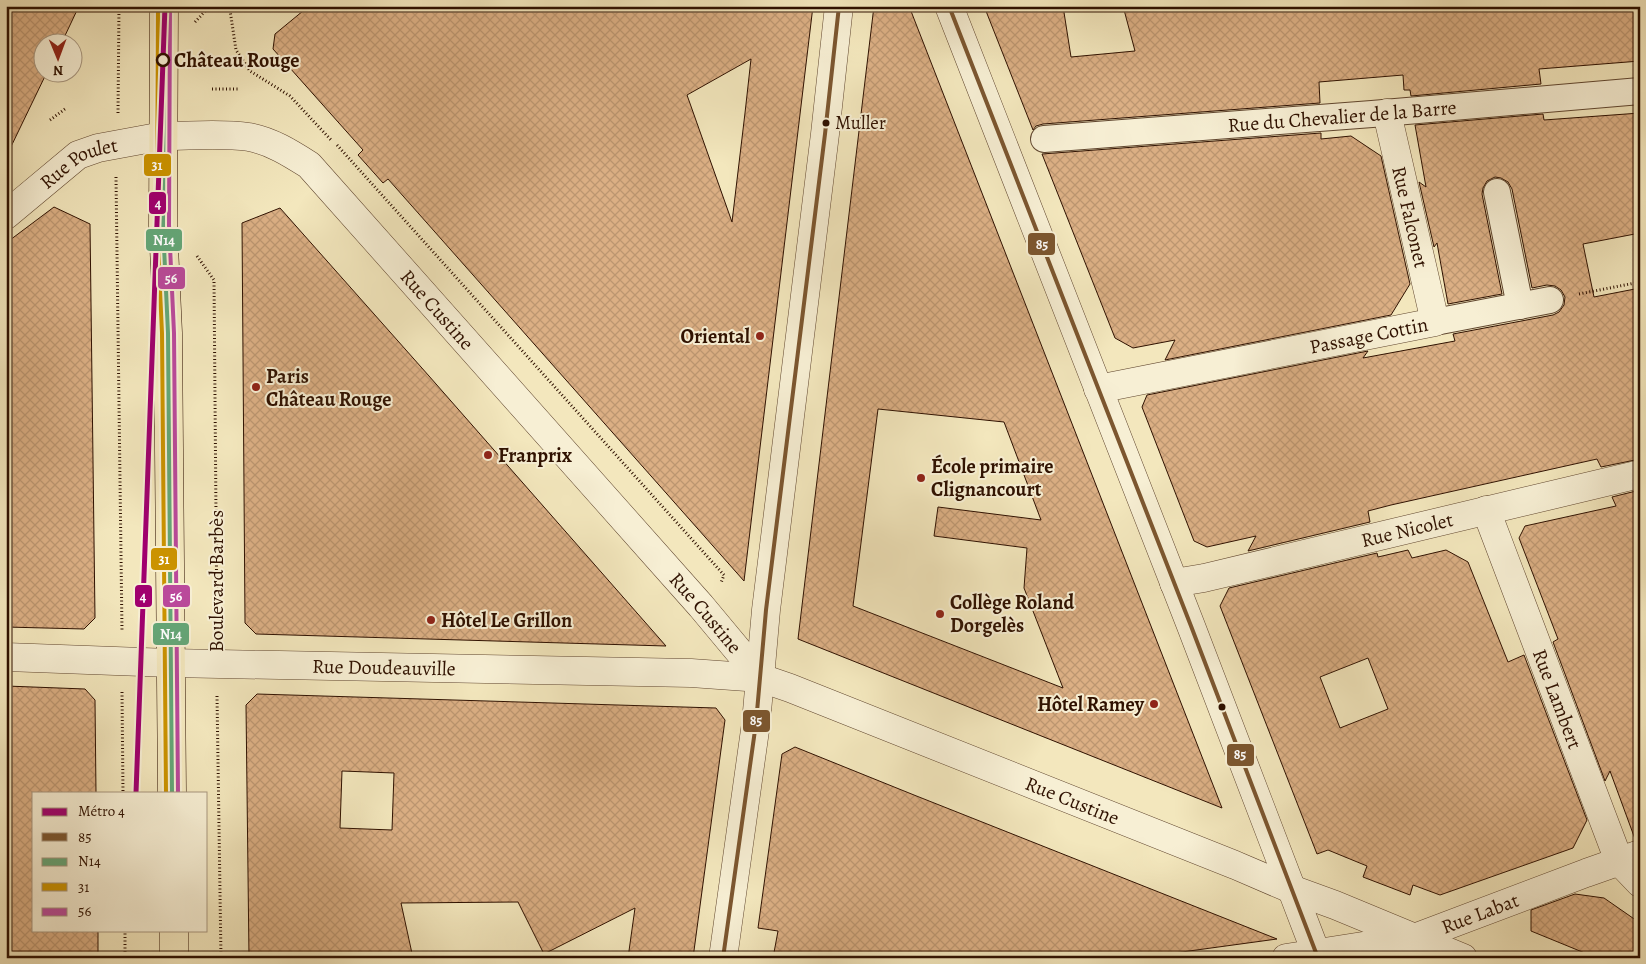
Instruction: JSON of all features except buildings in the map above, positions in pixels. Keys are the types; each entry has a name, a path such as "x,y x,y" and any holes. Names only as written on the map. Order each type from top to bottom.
{"main road":[{"path":"164,6 163,136 168,333 172,792"},
{"path":"174,932 174,958"}],"street":[{"path":"723,958 761,678 766,610 839,6"},
{"path":"949,6 1221,703 1317,955"},
{"name":"Rue du Chevalier de la Barre","path":"1044,139 1387,113 1640,91"},
{"name":"Rue Falconet","path":"1387,113 1434,322"},
{"name":"Rue Poulet","path":"7,214 78,155 98,148 163,136"},
{"name":"Rue Custine","path":"163,136 250,137 268,142 288,151 309,165 701,606 761,678 1225,861 1463,958"},
{"path":"1497,192 1520,306"},
{"name":"Passage Cottin","path":"1098,389 1550,300"},
{"name":"Rue Nicolet","path":"1174,583 1204,578 1640,474"},
{"name":"Rue Lambert","path":"1486,510 1640,883"},
{"name":"Rue Doudeauville","path":"6,657 170,663 692,674 761,678"},
{"name":"Rue Labat","path":"1286,958 1317,955 1414,938 1630,858"}],"path":[{"path":"118,123 119,6"},
{"path":"212,89 240,89"},
{"path":"50,120 65,109"},
{"path":"116,170 122,635"},
{"name":"Boulevard Barbès","path":"164,225 194,251 214,280 221,958"},
{"path":"1550,300 1640,282"},
{"path":"122,688 123,792"},
{"path":"124,932 125,958"}],"metro line":[{"name":"4","path":"136,792 165,6"}],"transit line":[{"name":"31","path":"158,6 157,225 162,333 166,792"},
{"name":"N14","path":"164,6 163,225 168,333 172,792"},
{"name":"56","path":"170,6 169,225 174,333 178,792"},
{"name":"85","path":"723,958 756,723 766,610 839,6"},
{"name":"85","path":"949,6 1191,626 1318,958"}],"place":[{"name":"Château Rouge","path":"163,60"},
{"name":"Muller","path":"826,123"},
{"name":"Oriental","path":"760,336"},
{"name":"Paris Château Rouge","path":"256,387"},
{"name":"Franprix","path":"488,455"},
{"name":"École primaire Clignancourt","path":"921,478"},
{"name":"Collège Roland Dorgelès","path":"940,614"},
{"name":"Hôtel Le Grillon","path":"431,620"},
{"name":"Hôtel Ramey","path":"1154,704"}]}
